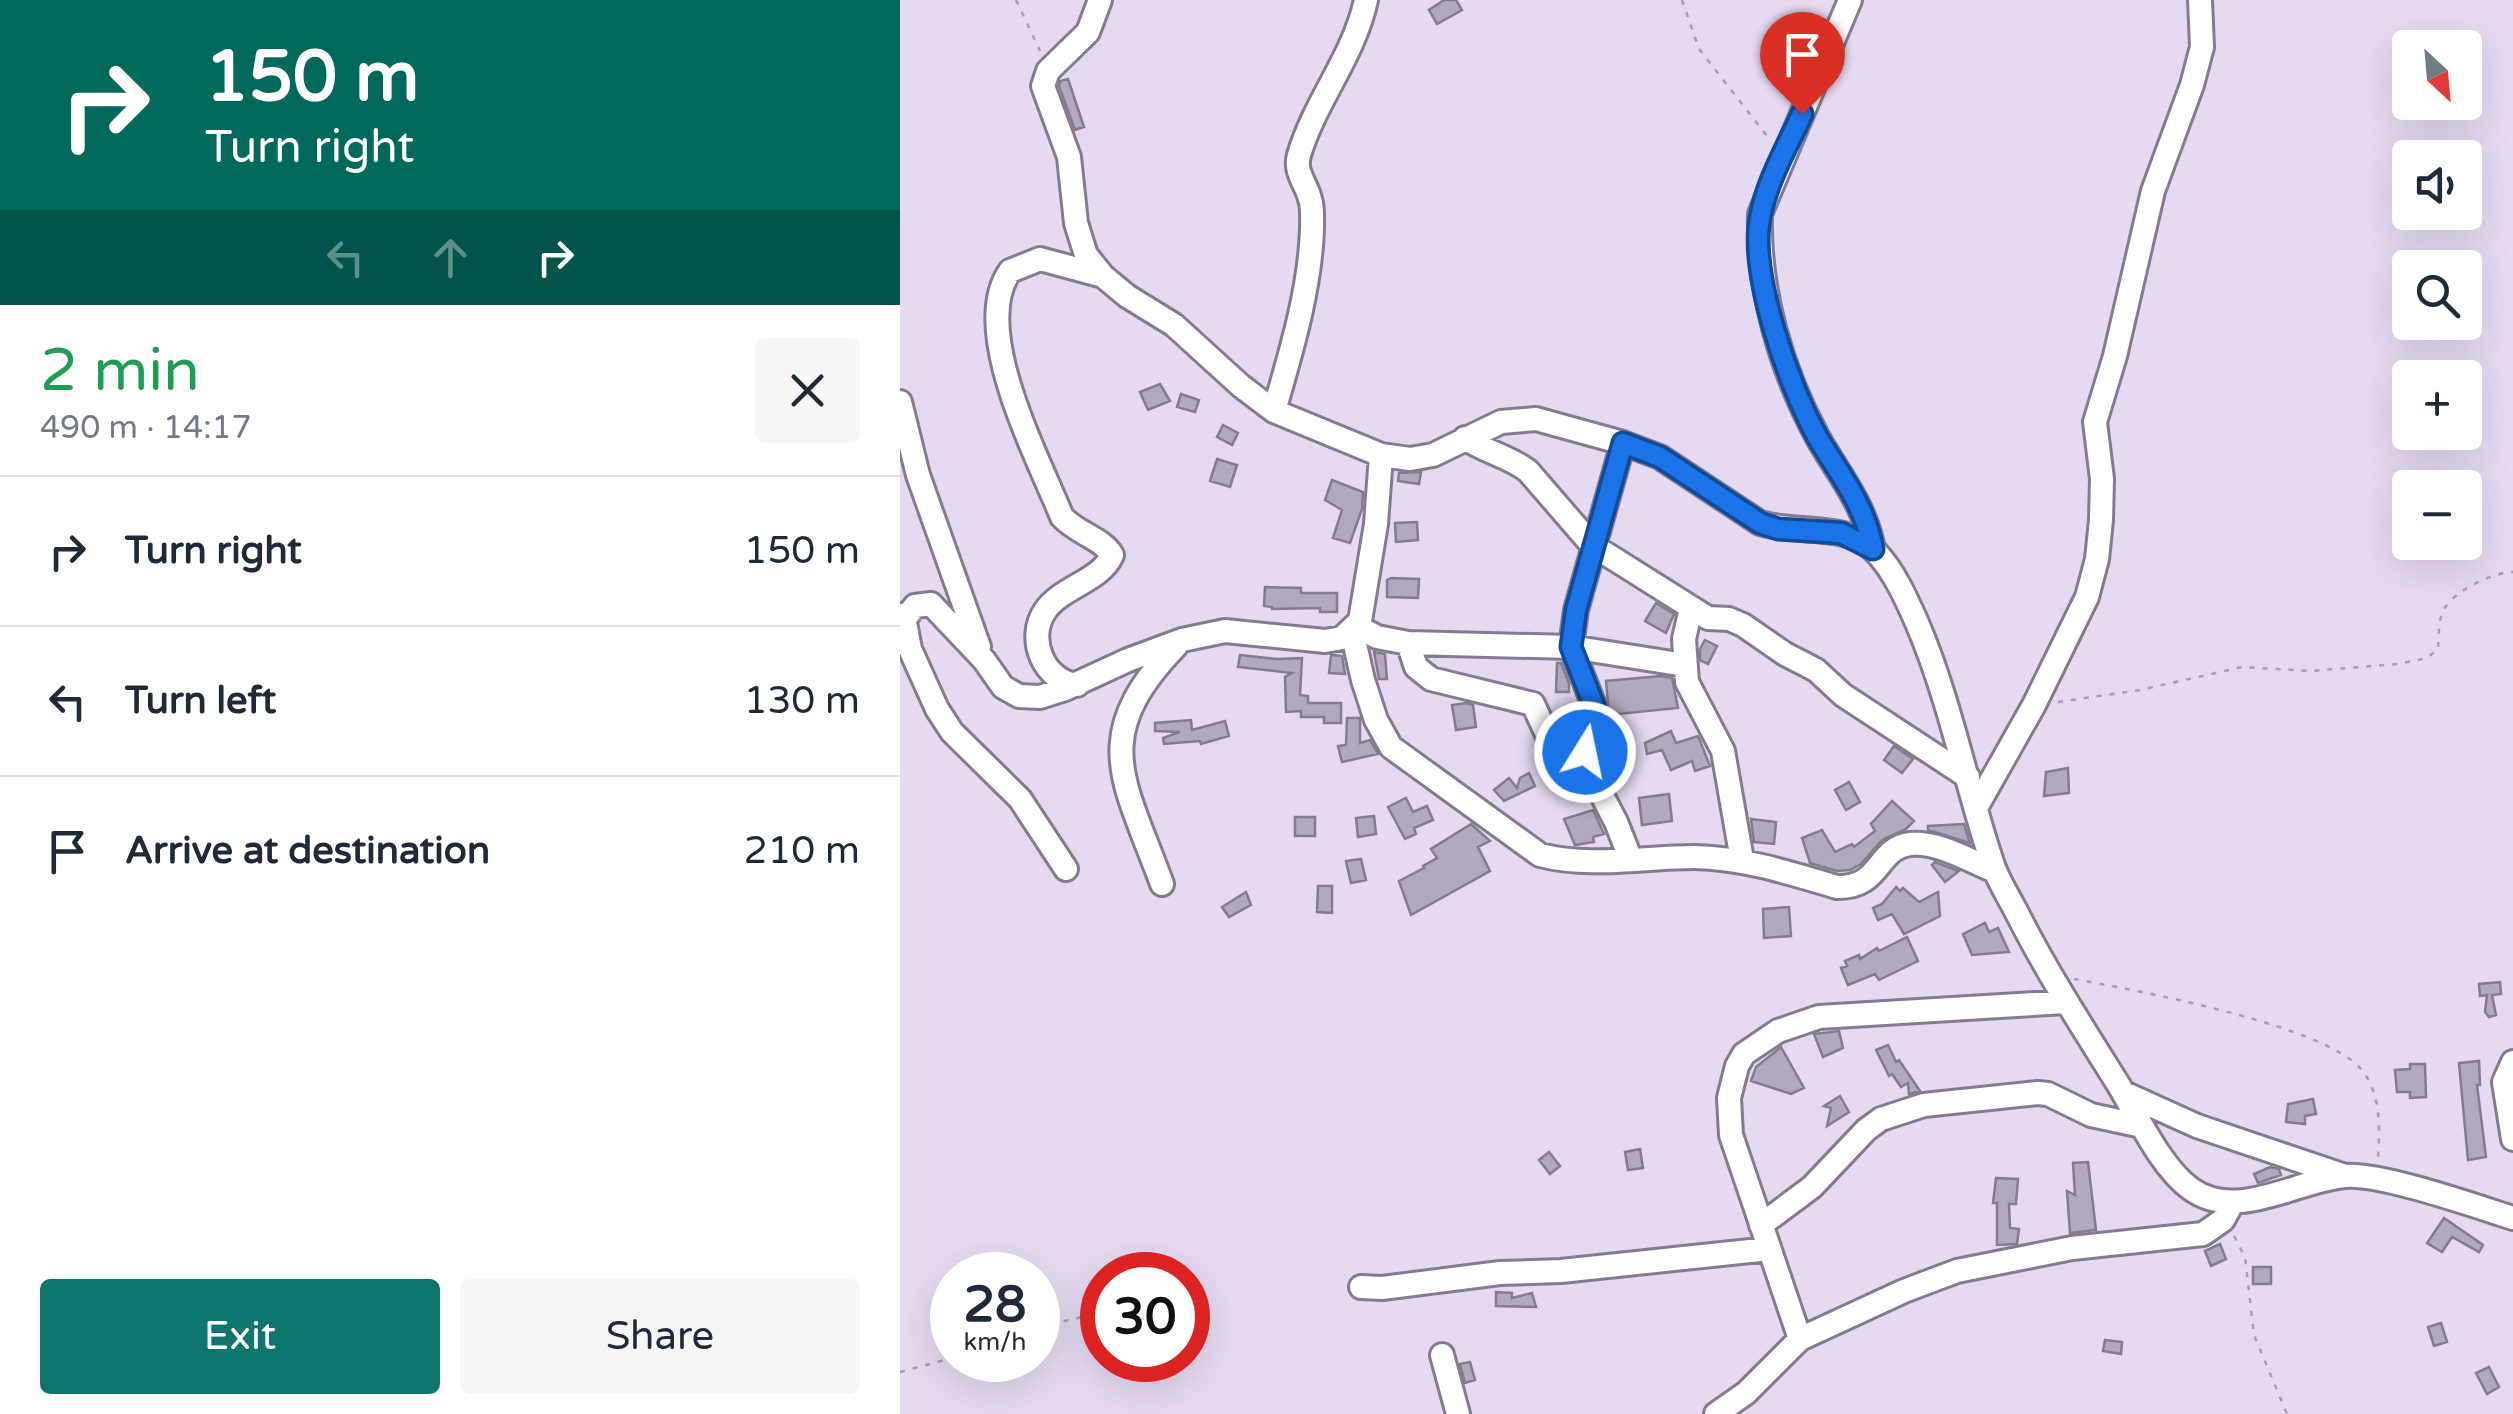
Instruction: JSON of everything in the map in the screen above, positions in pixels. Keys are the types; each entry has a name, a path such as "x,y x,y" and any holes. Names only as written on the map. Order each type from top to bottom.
{"street":[{"path":"1100,0 1088,32 1048,71 1043,86 1069,157 1076,223 1086,254 1103,276 1127,296 1174,325 1274,410 1381,455 1410,459 1433,455 1501,422 1536,419 1660,457 1760,523 1778,529 1841,533 1873,549"},
{"path":"1274,410 1302,302 1312,230 1311,200 1297,159 1360,28 1366,0"},
{"path":"1850,0 1760,214 1762,286 1790,376 1820,442 1862,511 1873,549 1908,602 1927,647 1995,871 2048,974 2170,1167 2191,1189 2228,1211"},
{"path":"1977,806 2034,705 2087,597 2098,559 2102,479 2095,422 2115,356 2153,191 2202,47 2200,0"},
{"path":"1076,685 1058,680 1047,670 1038,642 1038,624 1049,606 1110,561 1112,554 1101,542 1076,532 1062,517 999,359 997,301 1010,271 1040,259 1103,276"},
{"path":"900,402 918,475 984,660"},
{"path":"1465,438 1528,471 1592,546 1708,618 1729,619 1744,625 1816,670 1843,695 1968,777"},
{"path":"1577,772 1592,732 1595,708 1571,647 1576,610 1623,443"},
{"path":"1066,869 1020,800 952,732 937,709 910,649 902,616 915,606 931,604 984,660 1002,687 1019,696 1040,697 1182,640 1224,631 1325,641 1342,638 1360,621 1376,524 1381,455"},
{"path":"1691,608 1684,639 1687,682 1723,751 1742,860"},
{"path":"1354,628 1408,644 1571,647 1684,666"},
{"path":"1354,628 1362,680 1376,720 1391,747 1540,855 1564,862 1693,857 1742,860 1837,888 1853,888 1868,880 1897,848 1913,844 1941,850 1995,871"},
{"path":"1162,884 1125,782 1120,742 1131,702 1149,674 1182,640"},
{"path":"1408,644 1416,667 1432,679 1533,704 1558,758 1593,784 1603,797 1630,860"},
{"path":"1800,1338 1732,1135 1729,1098 1744,1054 1778,1030 1819,1017 2066,1002"},
{"path":"2513,1062 2504,1082 2513,1139"},
{"path":"2123,1093 2197,1126 2345,1176 2374,1179 2513,1218"},
{"path":"1760,1225 1812,1188 1866,1130 1900,1110 2048,1094 2091,1114 2142,1126"},
{"path":"1716,1414 1746,1392 1800,1338 1904,1291 1957,1271 2072,1248 2203,1234 2228,1211 2345,1176"},
{"path":"1361,1287 1769,1249"},
{"path":"1442,1355 1458,1414"}],"path":[{"path":"1016,0 1048,71"},
{"path":"1682,0 1699,49 1782,158"},
{"path":"2034,705 2140,690 2242,667 2355,670 2428,658 2438,648 2444,608 2488,579 2513,572"},
{"path":"2048,974 2244,1017 2343,1052 2363,1070 2376,1099 2379,1134 2374,1179"},
{"path":"2228,1211 2245,1257 2254,1336 2287,1414"},
{"path":"900,1372 930,1364"}],"building":[{"path":"1444,0 1456,0 1462,10 1437,24 1429,10"},
{"path":"1068,79 1084,127 1075,130 1059,86 1060,81"},
{"path":"1160,384 1170,401 1148,410 1140,392"},
{"path":"1181,394 1199,400 1195,412 1177,407"},
{"path":"1223,425 1238,433 1232,445 1217,437"},
{"path":"1217,459 1237,465 1230,487 1210,481"},
{"path":"1421,472 1419,484 1398,481 1399,473"},
{"path":"1332,480 1363,492 1362,509 1350,543 1333,538 1342,510 1325,500"},
{"path":"1417,522 1418,540 1396,542 1395,523"},
{"path":"1419,579 1418,598 1387,597 1387,580"},
{"path":"1265,587 1337,593 1337,612 1320,612 1320,608 1272,609 1264,606"},
{"path":"1656,603 1674,614 1666,633 1645,621"},
{"path":"1705,640 1717,646 1708,664 1700,660"},
{"path":"1374,652 1385,654 1387,679 1379,679"},
{"path":"1240,655 1302,658 1300,695 1308,696 1308,703 1341,703 1341,723 1324,723 1324,717 1301,717 1301,711 1286,712 1285,677 1292,673 1238,667"},
{"path":"1331,655 1342,656 1345,674 1329,673"},
{"path":"1557,663 1561,663 1569,692 1556,692"},
{"path":"1672,678 1678,708 1609,715 1606,681"},
{"path":"1452,705 1473,705 1476,727 1456,730"},
{"path":"1347,718 1360,718 1360,743 1370,740 1378,754 1342,762 1338,746 1346,745"},
{"path":"1191,720 1192,730 1225,721 1229,736 1201,744 1164,744 1163,738 1180,732 1155,731 1155,723"},
{"path":"1671,731 1676,743 1698,736 1710,766 1695,771 1692,761 1671,770 1662,750 1647,754 1645,743"},
{"path":"1894,746 1913,759 1902,773 1884,760"},
{"path":"2068,768 2069,793 2044,796 2046,772"},
{"path":"1529,773 1535,786 1504,801 1494,790 1509,778 1517,788 1520,778"},
{"path":"1849,782 1860,802 1846,810 1835,790"},
{"path":"1669,794 1672,821 1642,825 1639,798"},
{"path":"1406,798 1413,812 1427,806 1433,820 1414,828 1416,834 1405,839 1388,807"},
{"path":"1892,801 1914,821 1882,840 1861,864 1837,871 1810,863 1802,838 1822,830 1835,852 1852,844 1854,847 1875,831 1871,824"},
{"path":"1593,810 1604,834 1593,837 1594,842 1575,845 1564,819"},
{"path":"1374,816 1376,834 1358,837 1356,818"},
{"path":"1295,817 1315,817 1315,836 1295,836"},
{"path":"1751,819 1776,822 1774,844 1754,842"},
{"path":"1471,824 1490,841 1478,847 1490,871 1411,915 1399,881 1437,858 1431,849"},
{"path":"1964,824 1970,843 1928,830 1928,826"},
{"path":"1361,859 1366,880 1351,883 1346,861"},
{"path":"1935,862 1959,871 1945,882 1932,865"},
{"path":"1318,886 1332,886 1332,913 1317,912"},
{"path":"1896,887 1919,902 1938,892 1940,916 1904,934 1892,914 1878,920 1873,908 1882,904"},
{"path":"1246,892 1251,905 1229,917 1222,907"},
{"path":"1789,907 1791,936 1764,938 1763,909"},
{"path":"1985,923 1989,932 1998,928 2009,952 1972,955 1963,934"},
{"path":"1907,937 1918,961 1879,980 1875,974 1848,985 1841,968 1847,966 1845,961 1859,955 1860,959"},
{"path":"2500,982 2501,994 2492,995 2496,1015 2489,1017 2485,1012 2487,995 2480,996 2479,984"},
{"path":"1839,1031 1843,1048 1823,1057 1814,1034"},
{"path":"1888,1045 1896,1062 1899,1060 1920,1091 1909,1094 1908,1083 1901,1087 1892,1074 1889,1076 1876,1050"},
{"path":"1781,1047 1804,1088 1791,1094 1751,1081 1756,1067"},
{"path":"2479,1061 2477,1085 2486,1157 2468,1160 2459,1063"},
{"path":"2410,1064 2425,1064 2426,1097 2410,1098 2410,1092 2397,1092 2395,1070 2410,1069"},
{"path":"1840,1096 1849,1112 1827,1126 1831,1108 1824,1106"},
{"path":"2313,1099 2316,1114 2305,1116 2305,1124 2286,1122 2288,1104"},
{"path":"1640,1149 1643,1168 1628,1170 1625,1152"},
{"path":"1549,1152 1560,1166 1550,1174 1539,1160"},
{"path":"2088,1162 2096,1230 2070,1233 2067,1191 2075,1195 2073,1163"},
{"path":"2270,1167 2279,1169 2281,1175 2258,1183 2254,1174"},
{"path":"1996,1178 2018,1179 2016,1204 2009,1204 2010,1228 2019,1229 2017,1244 1997,1245 1997,1203 1993,1203"},
{"path":"2444,1218 2483,1245 2479,1252 2452,1237 2442,1252 2427,1243"},
{"path":"2220,1244 2226,1259 2211,1266 2205,1251"},
{"path":"2253,1267 2271,1267 2271,1284 2253,1284"},
{"path":"1496,1292 1512,1293 1512,1298 1532,1293 1536,1307 1496,1306"},
{"path":"2441,1323 2447,1342 2434,1346 2428,1327"},
{"path":"2105,1340 2122,1342 2121,1354 2103,1351"},
{"path":"1470,1362 1475,1380 1465,1383 1460,1364"},
{"path":"2489,1367 2499,1387 2487,1394 2476,1373"}],"route":[{"path":"1585,752 1595,708 1571,647 1592,546 1623,443 1660,457 1760,523 1778,529 1841,533 1873,549 1862,511 1820,442 1790,376 1762,286 1760,214 1802,114"}]}
